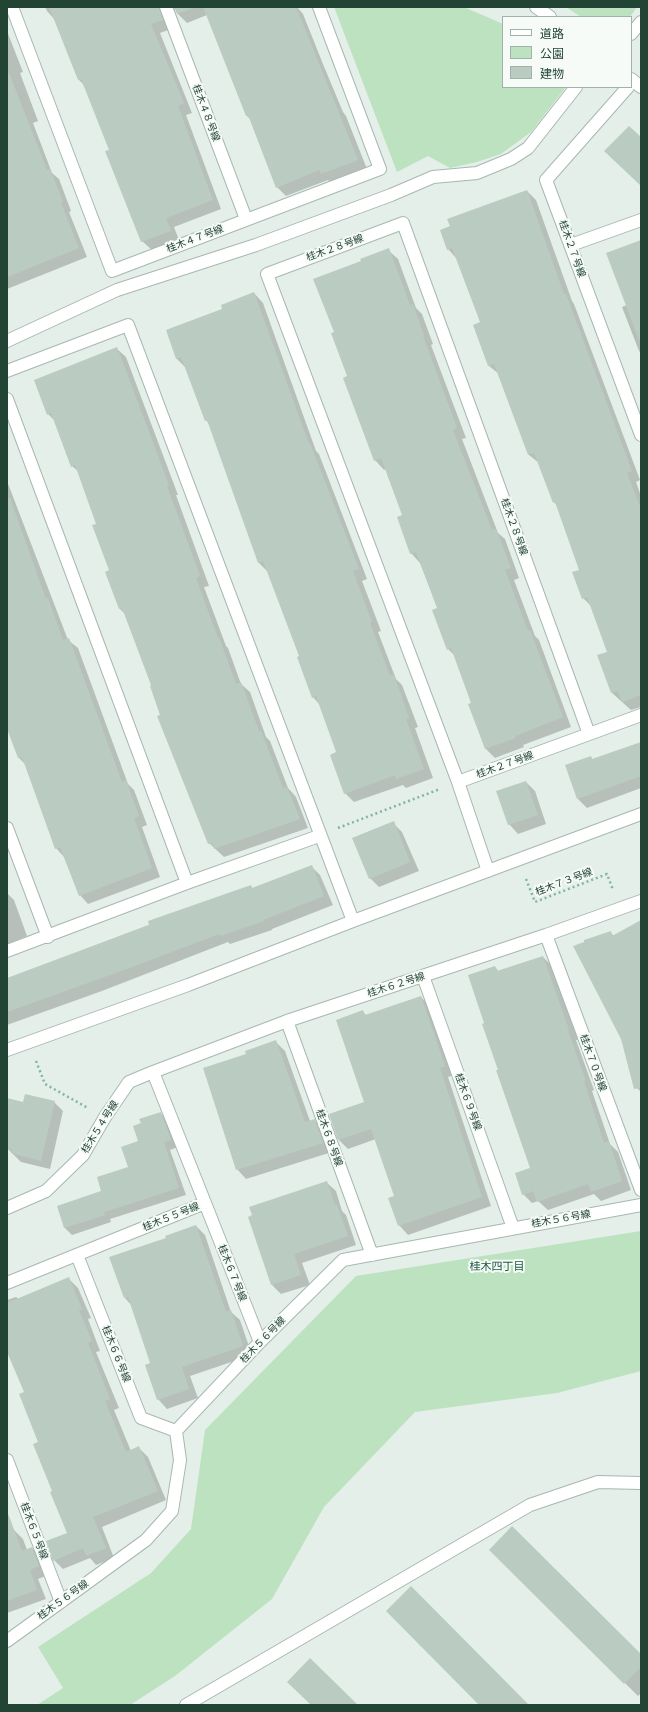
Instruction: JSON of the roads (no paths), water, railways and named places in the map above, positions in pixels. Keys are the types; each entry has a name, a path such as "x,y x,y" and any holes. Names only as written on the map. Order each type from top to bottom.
{"street":[{"name":"桂木４７号線","path":"12,7 112,271 380,169 319,7"},
{"name":"桂木４８号線","path":"166,7 246,219"},
{"path":"536,7 549,16"},
{"path":"632,33 641,22"},
{"path":"7,341 117,290 256,245 391,195 433,177 477,173 511,160 528,148 575,88"},
{"name":"桂木２７号線","path":"629,88 546,180 641,435"},
{"path":"571,245 641,220"},
{"name":"桂木２８号線","path":"458,782 267,274 403,223 589,734"},
{"path":"7,371 128,325 319,836 353,921"},
{"path":"7,399 187,883"},
{"name":"桂木２７号線","path":"458,782 641,715"},
{"path":"458,782 488,871"},
{"path":"7,1050 188,985 353,921 641,814"},
{"path":"7,828 48,937"},
{"path":"7,951 48,937 187,883 319,836"},
{"name":"桂木６２号線","path":"153,1072 287,1021 546,935 641,901"},
{"name":"桂木７０号線","path":"546,935 641,1190"},
{"name":"桂木６９号線","path":"423,976 513,1228"},
{"name":"桂木６８号線","path":"287,1021 372,1255"},
{"name":"桂木５４号線","path":"7,1208 46,1191 83,1155 105,1117 129,1082 153,1072"},
{"name":"桂木５５号線","path":"7,1283 205,1203 153,1072"},
{"name":"桂木６７号線","path":"205,1203 260,1342"},
{"name":"桂木５６号線","path":"7,1641 146,1540 172,1511 180,1460 176,1431 260,1342 343,1260 641,1205"},
{"name":"桂木６６号線","path":"77,1255 141,1418 176,1431"},
{"name":"桂木６５号線","path":"7,1460 61,1602"},
{"path":"186,1705 530,1505 598,1482 641,1483"}],"district":[{"name":"桂木四丁目","path":"497,1267"}]}
